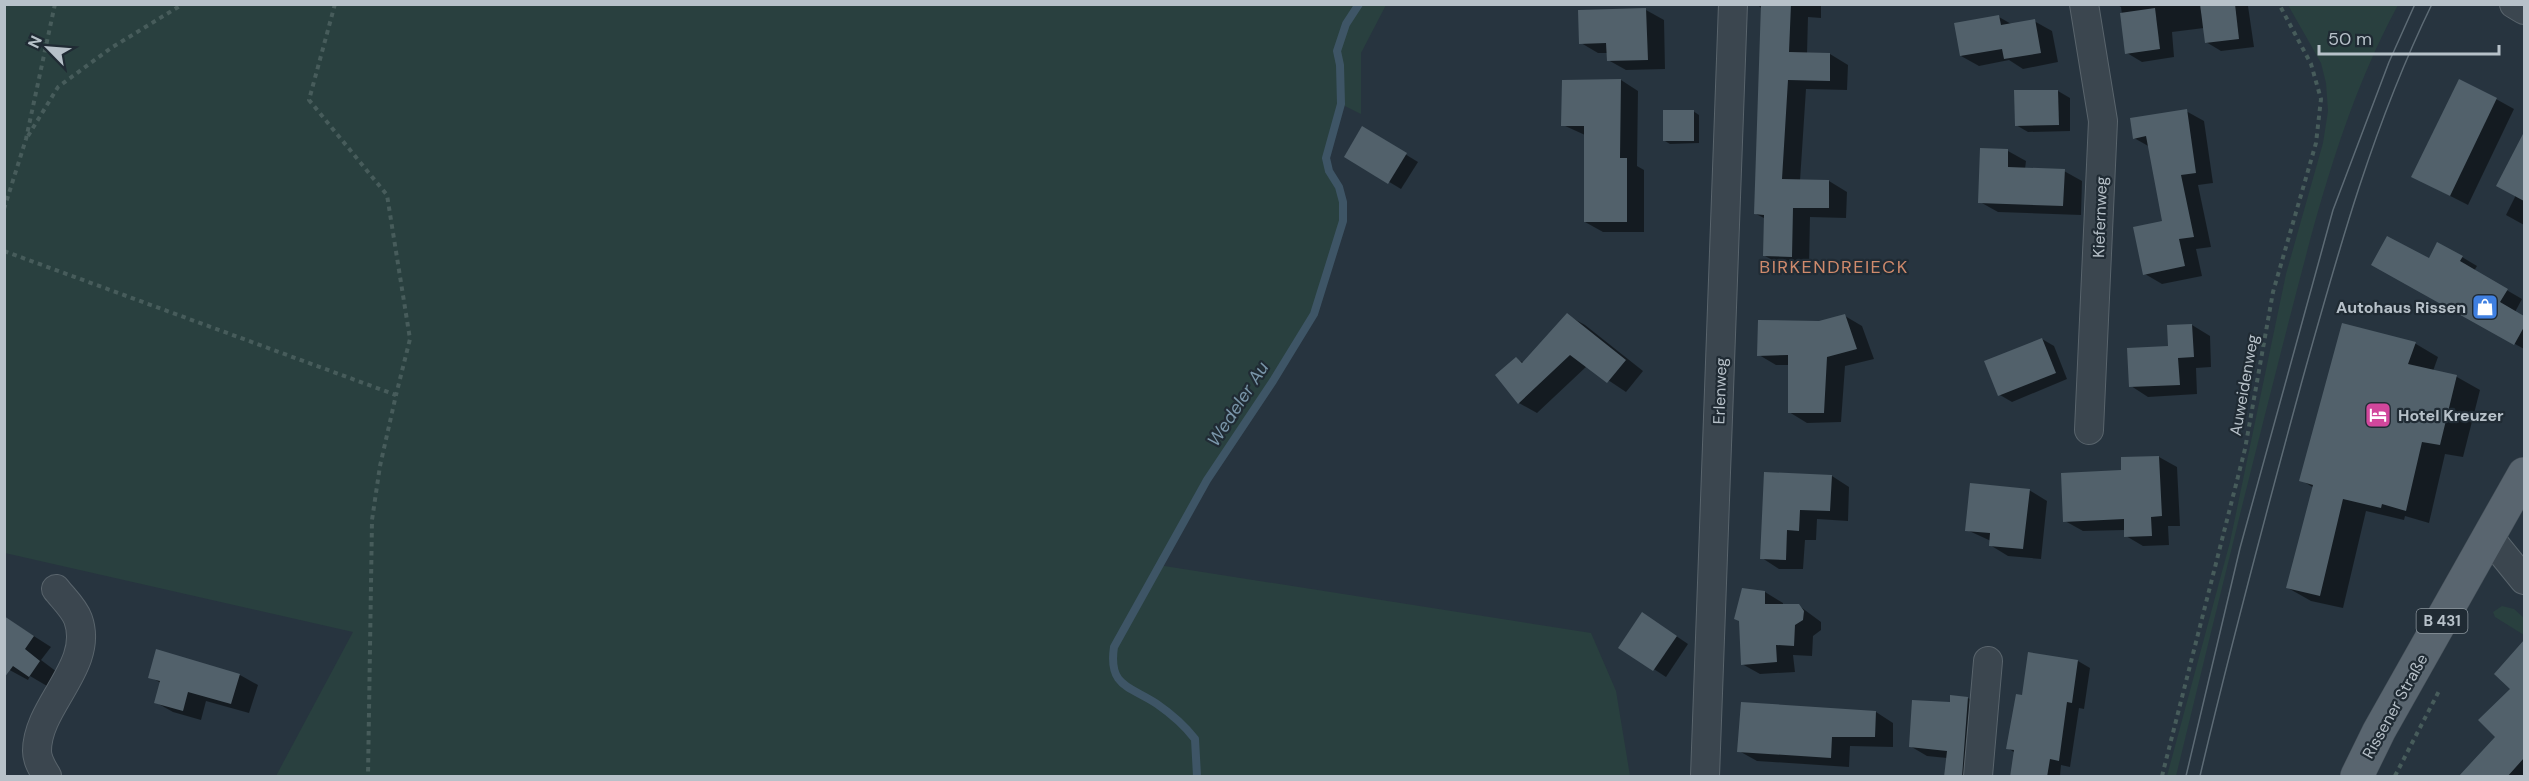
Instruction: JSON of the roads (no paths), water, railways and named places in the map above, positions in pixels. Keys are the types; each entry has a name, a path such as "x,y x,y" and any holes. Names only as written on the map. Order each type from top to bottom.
{"main road":[{"name":"Rissener Straße","path":"2357,777 2379,731 2489,537 2522,486"}],"street":[{"name":"Erlenweg","path":"1705,777 1733,4"},
{"name":"Kiefernweg","path":"2084,4 2103,121 2089,430"},
{"path":"2514,4 2524,10"},
{"path":"2489,537 2524,580"},
{"path":"47,777 36,752 39,737 74,666 80,634 78,618 56,589"},
{"path":"1978,777 1988,661"}],"waterway":[{"name":"Wedeler Au","path":"1197,776 1195,739 1167,711 1123,684 1114,670 1114,647 1207,480 1273,381 1314,314 1343,221 1343,202 1339,187 1329,171 1326,158 1341,104 1340,65 1337,51 1346,24 1359,4"}],"tram line":[{"path":"2186,776 2240,548 2333,210 2389,62 2415,4"},
{"path":"2200,776 2262,529 2343,237 2374,142 2432,4"}],"place":[{"name":"Autohaus Rissen","path":"2485,307"},
{"name":"Hotel Kreuzer","path":"2378,415"}],"district":[{"name":"BIRKENDREIECK","path":"1834,267"}]}
